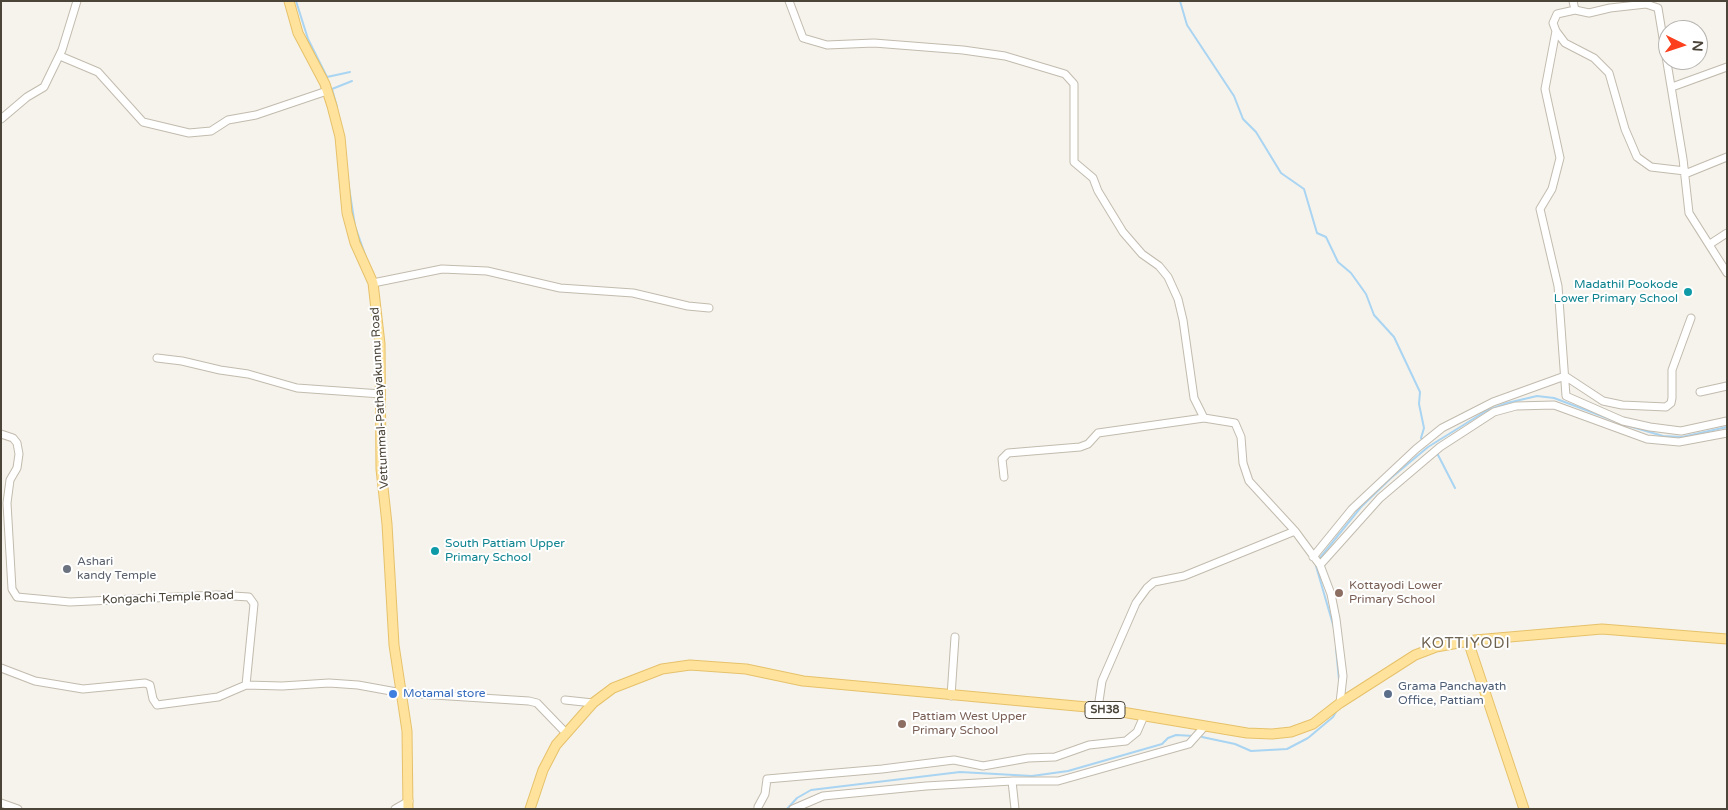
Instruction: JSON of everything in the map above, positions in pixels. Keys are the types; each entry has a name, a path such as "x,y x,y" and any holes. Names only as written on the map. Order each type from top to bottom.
{"main road":[{"name":"Vettummal-Pathayakunnu Road","path":"290,1 298,33 327,92 340,137 347,213 355,242 373,284 380,344 381,469 388,524 394,645 402,693 409,758 409,805"},
{"name":"SH38","path":"530,809 543,770 556,745 593,703 613,688 662,669 690,665 716,665 802,681 1098,708 1247,733 1291,732 1313,724 1340,703 1415,655 1468,641 1602,628 1727,639"},
{"path":"1468,641 1524,809"}],"street":[{"path":"1,119 28,97 44,87 60,56 77,1"},
{"path":"789,1 803,38 826,45 874,43 963,50 1005,56 1065,74 1074,84 1074,162 1093,178 1098,191 1123,232 1142,254 1159,266 1168,277 1178,299 1183,320 1194,398 1204,418"},
{"path":"1573,1 1575,10"},
{"path":"1727,157 1685,173 1651,168 1637,157 1625,129 1608,73 1594,58 1565,43 1556,31 1553,23 1557,14 1575,10 1589,13 1610,8 1653,5 1658,8 1672,87 1685,173 1689,213 1727,273"},
{"path":"1556,31 1545,89 1560,158 1552,189 1540,209 1558,286 1566,396 1623,421 1681,431 1727,421"},
{"path":"60,56 98,72 143,122 188,133 211,131 228,120 256,115 327,92"},
{"path":"1672,87 1727,67"},
{"path":"1710,244 1727,234"},
{"path":"373,284 442,269 478,270 560,288 634,293 688,306 709,308"},
{"path":"1565,376 1603,402 1666,407 1671,403 1672,398 1672,370 1691,318"},
{"path":"157,358 248,374 297,388 381,394"},
{"path":"1313,557 1352,509 1398,464 1442,428 1493,402 1565,376"},
{"path":"1700,392 1727,386"},
{"path":"1320,564 1380,498 1440,447 1494,412 1516,406 1554,405 1647,439 1679,442 1727,433"},
{"path":"1004,477 1002,459 1008,453 1080,448 1088,444 1098,433 1204,418 1235,423 1241,437 1243,463 1249,481 1295,531 1320,564 1331,594 1336,619 1343,676 1340,703"},
{"name":"Kongachi Temple Road","path":"1,434 13,438 17,443 19,454 17,468 10,480 7,503 12,589 17,597 70,602 218,595 250,597 254,604 246,685"},
{"path":"1098,708 1102,681 1136,603 1147,588 1154,582 1184,576 1295,531"},
{"path":"952,696 955,637"},
{"path":"1,668 35,681 83,688 145,683 150,685 153,699 157,705 218,697 246,685 282,686 329,683 358,685 402,693 529,701 537,703 566,733"},
{"path":"564,700 593,703"},
{"path":"758,807 765,794 768,779 882,769 954,760 983,766 1028,758 1055,757 1089,745 1126,741 1137,732 1144,716"},
{"path":"793,809 823,796 1012,781 1058,781 1189,744 1205,726"},
{"path":"1012,781 1015,809"},
{"path":"1,803 18,809"},
{"path":"395,809 409,805"}],"waterway":[{"path":"296,1 308,39 327,77 350,72"},
{"path":"1180,1 1187,25 1234,96 1243,119 1256,132 1281,173 1304,189 1317,233 1326,237 1338,262 1351,273 1366,294 1374,315 1394,337 1420,392 1419,404 1424,428 1421,438 1423,441"},
{"path":"337,107 332,89 352,81"},
{"path":"348,181 355,226 368,263"},
{"path":"1319,559 1361,507 1391,478 1428,447 1486,411 1507,403 1537,396 1554,398 1615,421"},
{"path":"1622,424 1663,436 1682,437 1727,427"},
{"path":"1437,453 1455,488"},
{"path":"1316,566 1334,628"},
{"path":"1336,648 1339,680"},
{"path":"1202,737 1235,744 1251,751 1287,749 1308,738 1333,717 1337,710"},
{"path":"787,809 797,798 811,790 960,772 1032,776 1068,771 1162,744 1168,738 1176,735 1194,736"}],"place":[{"name":"Madathil Pookode Lower Primary School","path":"1688,292"},
{"name":"South Pattiam Upper Primary School","path":"435,551"},
{"name":"Ashari kandy Temple","path":"67,569"},
{"name":"Kottayodi Lower Primary School","path":"1339,593"},
{"name":"Motamal store","path":"393,694"},
{"name":"Grama Panchayath Office, Pattiam","path":"1388,694"},
{"name":"Pattiam West Upper Primary School","path":"902,724"}],"district":[{"name":"KOTTIYODI","path":"1466,644"}]}
